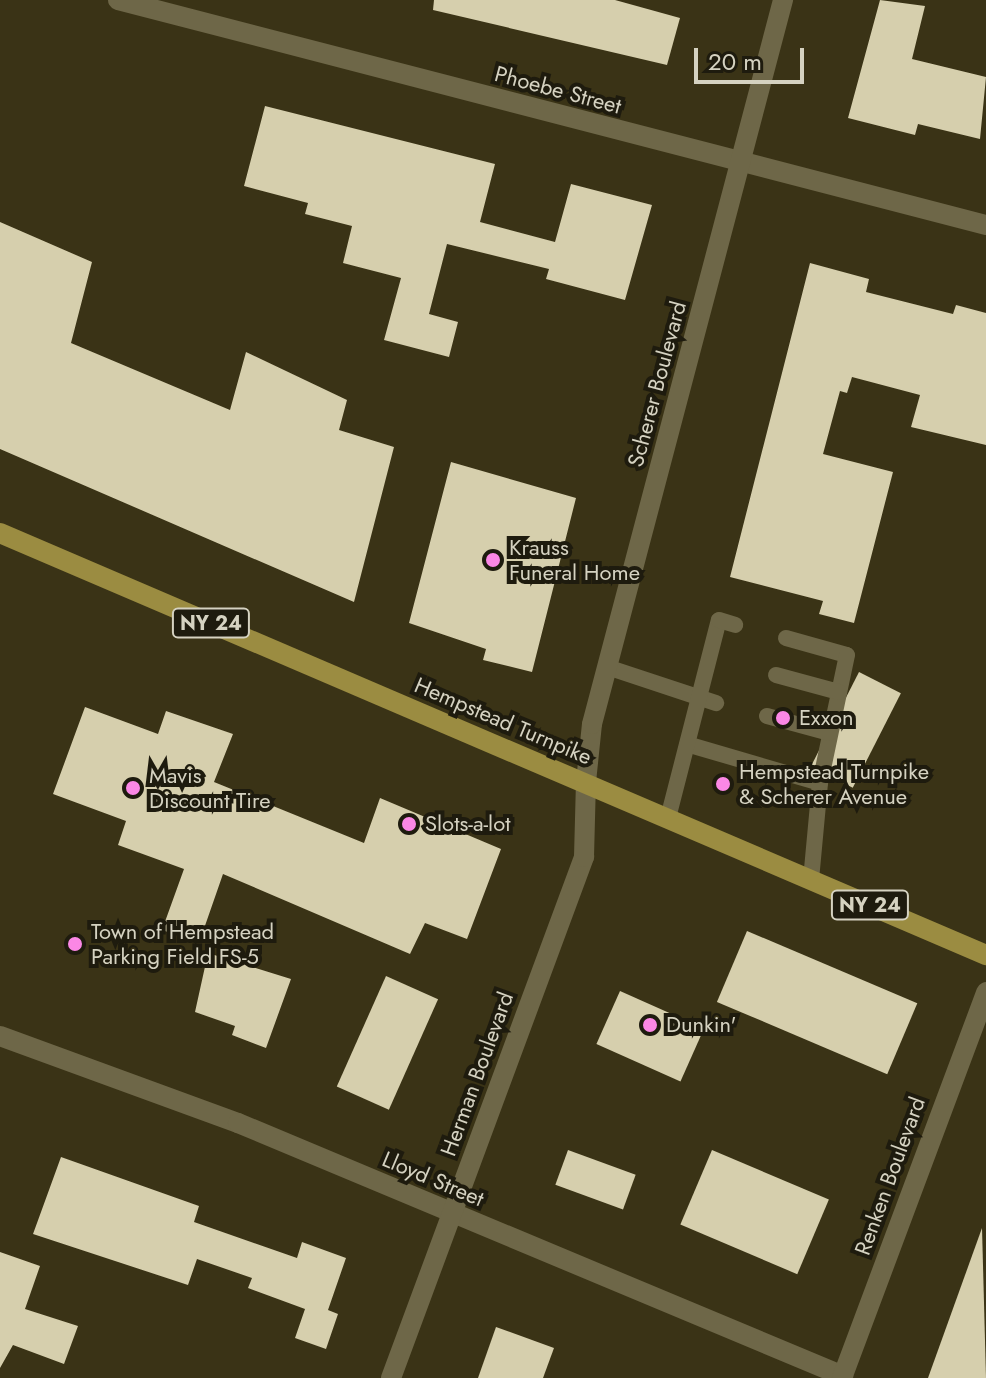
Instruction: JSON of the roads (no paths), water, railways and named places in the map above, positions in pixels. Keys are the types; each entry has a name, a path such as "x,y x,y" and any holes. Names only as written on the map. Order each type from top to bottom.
{"main road":[{"name":"Hempstead Turnpike","path":"0,533 986,955"}],"street":[{"name":"Phoebe Street","path":"118,0 986,225"},
{"name":"Scherer Boulevard","path":"586,782 607,667 783,0"},
{"name":"Herman Boulevard","path":"391,1378 584,857 586,782"},
{"name":"Renken Boulevard","path":"842,1377 986,992"},
{"name":"Lloyd Street","path":"0,1036 238,1123 842,1377"}],"lane":[{"path":"668,818 690,745 708,701 718,659 719,620 735,625"},
{"path":"786,638 847,655 820,783 811,880"},
{"path":"607,667 708,701"},
{"path":"776,675 839,692"},
{"path":"767,716 829,733"},
{"path":"690,745 820,783"}],"place":[{"name":"Krauss Funeral Home","path":"493,560"},
{"name":"Exxon","path":"783,718"},
{"name":"Hempstead Turnpike & Scherer Avenue","path":"723,784"},
{"name":"Mavis Discount Tire","path":"133,788"},
{"name":"Slots-a-lot","path":"409,824"},
{"name":"Town of Hempstead Parking Field FS-5","path":"75,944"},
{"name":"Dunkin'","path":"650,1025"}]}
